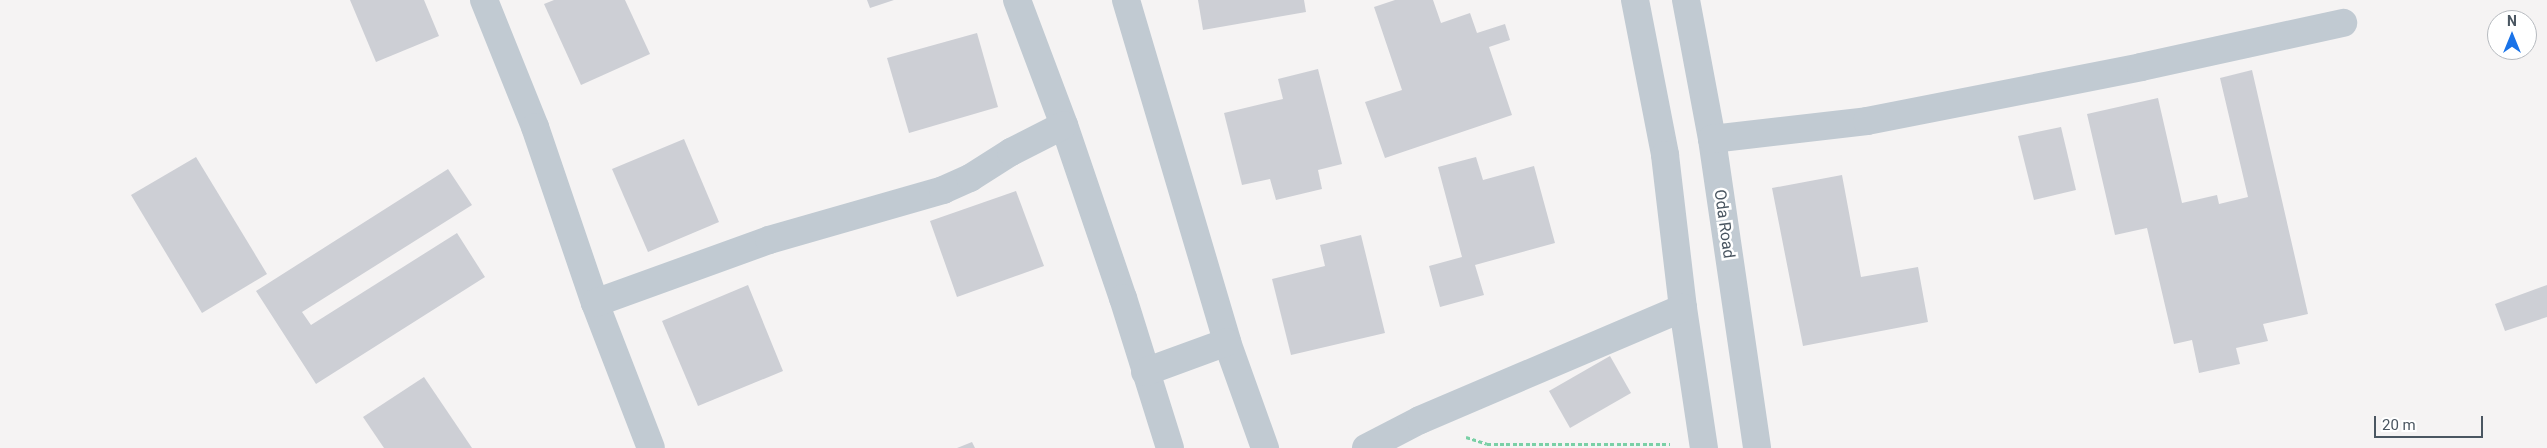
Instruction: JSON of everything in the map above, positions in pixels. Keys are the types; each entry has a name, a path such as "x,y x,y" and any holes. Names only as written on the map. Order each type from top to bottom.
{"street":[{"path":"484,0 535,127 595,303 650,448"},
{"path":"1017,0 1064,125 1123,298 1170,448"},
{"path":"1126,0 1227,342 1266,448"},
{"path":"1635,0 1665,155 1683,308 1704,446"},
{"name":"Oda Road","path":"1686,0 1712,139 1757,448"},
{"path":"1712,139 1867,121 2141,68 2343,23"},
{"path":"595,303 768,240 943,190 970,178 1011,152 1064,125"},
{"path":"1366,448 1420,420 1683,308"},
{"path":"1145,372 1227,342"}],"path":[{"path":"1420,420 1486,446 1704,446"}],"building":[{"path":"350,0 424,0 439,36 376,62"},
{"path":"554,0 625,0 650,54 581,85 544,4"},
{"path":"867,0 894,0 870,8"},
{"path":"1198,0 1304,0 1306,12 1203,30"},
{"path":"1395,0 1433,0 1441,23 1470,13 1477,33 1505,24 1510,40 1489,47 1512,115 1385,158 1365,102 1402,90 1374,7"},
{"path":"977,33 998,107 909,133 887,58"},
{"path":"1318,69 1342,164 1318,170 1322,189 1276,200 1270,179 1242,185 1224,113 1283,99 1278,79"},
{"path":"2252,70 2308,314 2263,324 2268,341 2236,348 2240,364 2199,373 2192,340 2174,344 2147,228 2115,235 2087,114 2158,98 2182,203 2217,195 2219,204 2248,197 2220,78"},
{"path":"2061,127 2076,190 2034,200 2018,136"},
{"path":"684,139 719,222 648,252 612,169"},
{"path":"196,157 267,274 202,313 131,195"},
{"path":"1476,157 1483,180 1534,166 1555,243 1475,265 1484,295 1440,307 1429,266 1462,257 1438,167"},
{"path":"448,169 472,205 302,312 311,325 457,233 485,277 316,384 256,291"},
{"path":"1842,175 1861,277 1918,267 1928,322 1803,346 1772,188"},
{"path":"1016,191 1044,266 957,297 930,221"},
{"path":"1361,235 1385,333 1291,355 1272,279 1325,266 1320,245"},
{"path":"748,285 783,371 698,406 662,321"},
{"path":"2547,285 2547,317 2505,331 2495,304"},
{"path":"1610,356 1631,393 1570,428 1549,391"},
{"path":"424,377 472,448 384,448 363,417"},
{"path":"972,442 975,448 957,448"}]}
